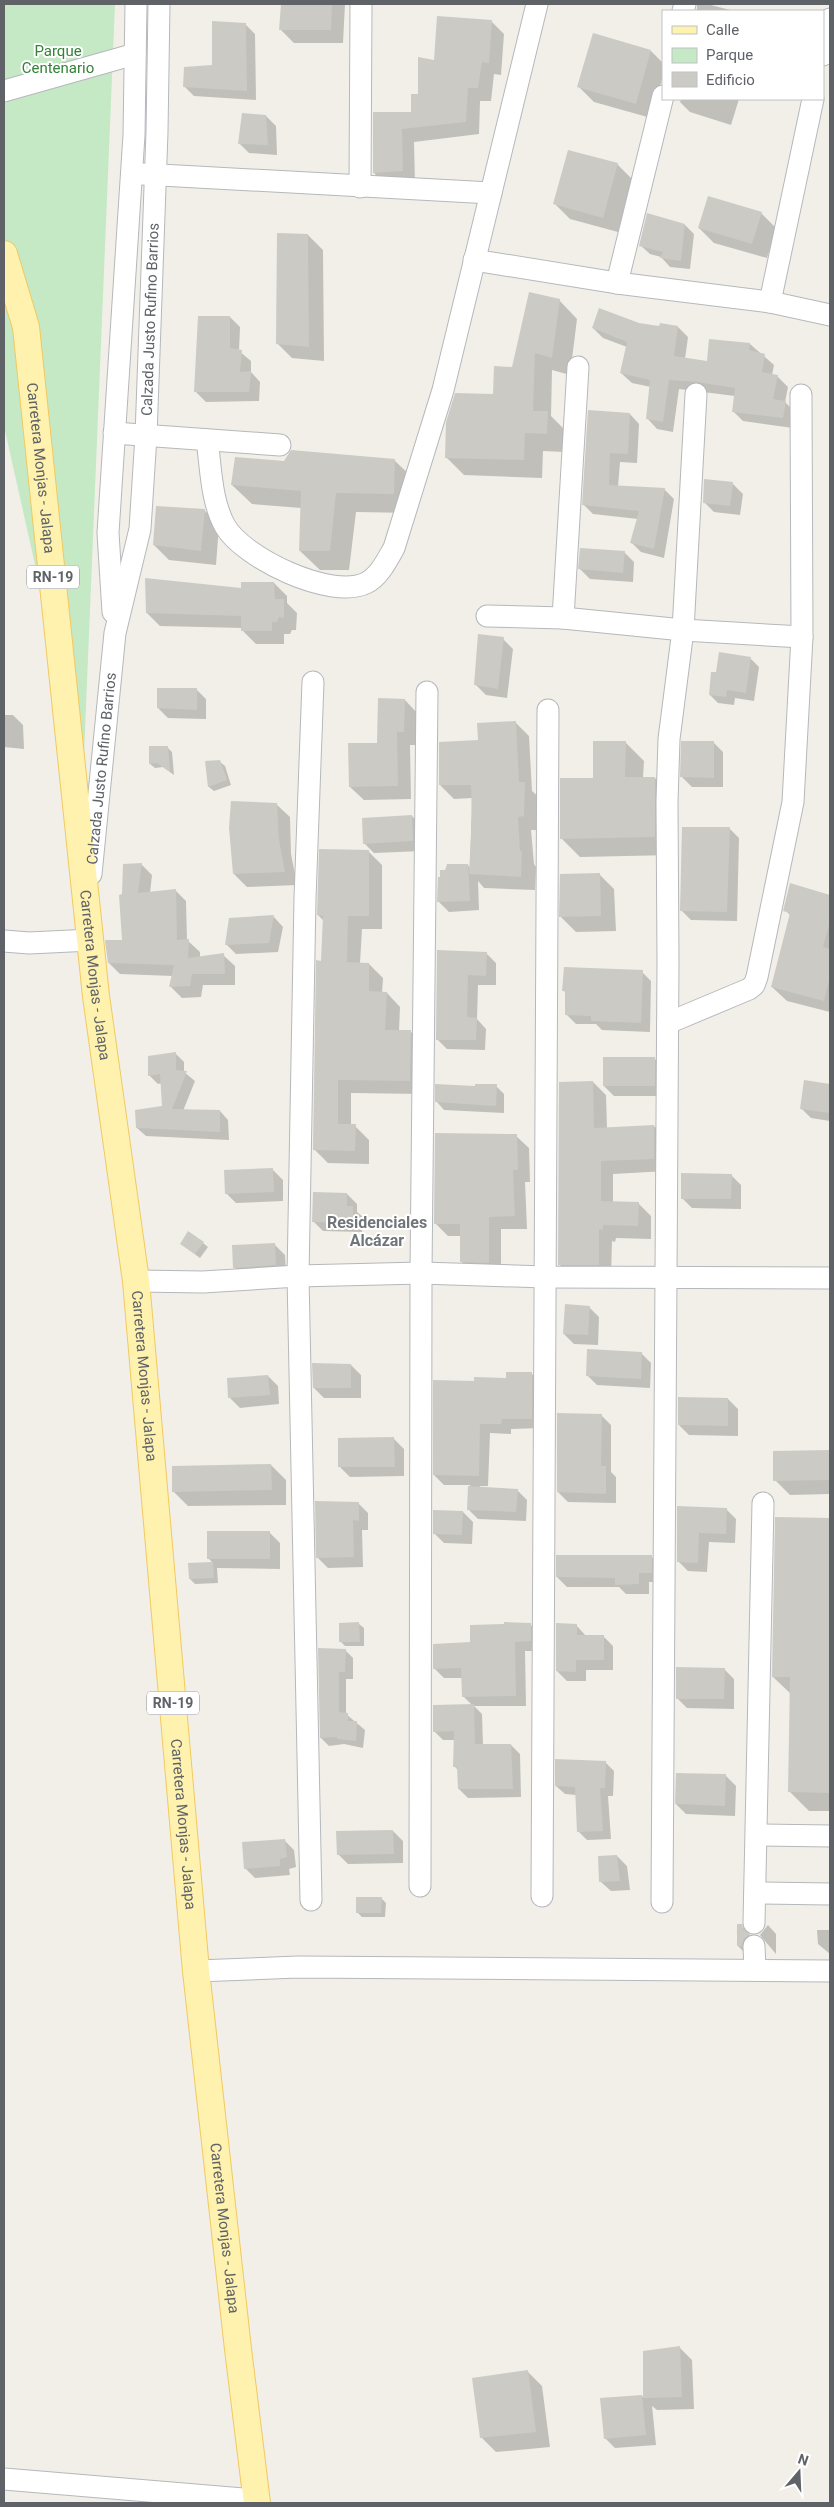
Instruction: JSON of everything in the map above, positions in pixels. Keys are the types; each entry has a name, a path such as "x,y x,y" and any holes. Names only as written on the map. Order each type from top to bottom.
{"main road":[{"name":"Carretera Monjas - Jalapa","path":"4,254 26,326 88,903 96,996 136,1281 196,1971 257,2502"}],"street":[{"name":"Calzada Justo Rufino Barrios","path":"114,633 108,533 134,135 136,4"},
{"name":"Calzada Justo Rufino Barrios","path":"88,903 114,633 140,529 146,436 156,174 159,4"},
{"path":"360,187 361,4"},
{"path":"207,440 213,489 225,526 250,552 294,576 343,587 366,583 383,568 394,548 452,351 537,4"},
{"path":"824,49 830,19"},
{"path":"4,91 135,54"},
{"path":"617,283 662,100"},
{"path":"770,302 813,100"},
{"path":"131,174 491,193"},
{"path":"474,260 617,283 770,302 830,315"},
{"path":"563,618 578,367"},
{"path":"662,1902 669,748 683,630 696,394"},
{"path":"668,1023 748,989 754,985 757,977 793,802 802,637 801,395"},
{"path":"114,433 280,446"},
{"path":"488,616 563,618 683,630 802,637"},
{"path":"311,1900 298,1276 305,898 313,682"},
{"path":"420,1886 421,1273 426,692"},
{"path":"542,1896 548,710"},
{"path":"4,941 29,943 91,940"},
{"path":"136,1281 203,1282 298,1276 421,1273 545,1277 830,1278"},
{"path":"754,1923 763,1503"},
{"path":"757,1835 830,1836"},
{"path":"756,1893 830,1894"},
{"path":"754,1946 755,1969"},
{"path":"196,1971 298,1967 830,1971"},
{"path":"4,2479 257,2502"}],"green space":[{"name":"Parque Centenario","path":"4,4 115,4 83,779 4,426"}],"building":[{"path":"281,4 332,4 331,30 279,30"},
{"path":"437,16 492,20 489,63 482,62 478,88 468,88 466,122 402,129 403,171 373,173 373,112 411,112 411,94 418,94 418,57 434,60"},
{"path":"212,21 246,23 247,91 183,87 184,67 212,65"},
{"path":"593,33 651,50 636,104 577,87"},
{"path":"242,113 266,115 268,145 238,144"},
{"path":"568,150 618,163 603,218 553,204"},
{"path":"708,196 762,212 752,244 698,228"},
{"path":"647,213 685,224 681,261 660,258 663,252 639,246"},
{"path":"277,233 308,234 309,347 276,344"},
{"path":"529,292 560,299 552,358 535,353 533,411 548,411 547,434 525,433 524,460 445,458 446,422 455,393 493,394 494,366 512,367"},
{"path":"599,308 639,323 659,326 660,323 678,326 674,356 707,361 709,339 750,343 749,350 765,354 762,372 778,375 773,399 786,401 783,418 732,412 735,388 669,380 663,422 646,419 650,380 620,373 627,342 592,328"},
{"path":"198,316 230,316 230,348 242,350 240,372 251,371 249,392 194,392"},
{"path":"588,410 630,413 628,454 610,453 609,485 665,488 654,549 630,543 639,511 582,505"},
{"path":"291,450 395,459 394,494 336,493 330,551 299,551 301,491 231,485 235,457 284,461"},
{"path":"704,479 733,482 730,506 703,503"},
{"path":"156,506 205,509 201,551 153,545"},
{"path":"580,548 625,551 623,573 578,569"},
{"path":"145,578 241,588 241,582 274,582 275,599 284,599 284,618 279,617 277,622 272,622 272,631 241,631 241,616 146,613"},
{"path":"478,634 504,637 498,689 474,685"},
{"path":"719,652 751,657 746,693 727,690 726,697 709,695 711,672 716,672"},
{"path":"157,688 197,688 197,710 157,708"},
{"path":"378,698 405,699 404,732 397,732 398,786 349,787 348,743 377,743"},
{"path":"516,721 519,782 525,782 524,816 518,817 520,851 522,851 521,877 469,874 472,816 471,785 439,785 439,742 478,740 477,723"},
{"path":"593,741 626,741 625,777 655,777 655,837 560,839 560,778 593,778"},
{"path":"681,741 714,741 714,778 680,777"},
{"path":"149,746 168,746 170,772 157,763 149,764"},
{"path":"220,760 227,780 208,787 205,761"},
{"path":"231,801 277,803 279,840 285,872 233,874 229,828"},
{"path":"412,815 413,841 363,844 362,818"},
{"path":"682,827 730,827 727,912 680,911"},
{"path":"319,849 369,850 369,916 348,916 347,962 369,963 369,991 387,992 385,1030 411,1030 410,1081 338,1080 338,1124 356,1124 355,1151 313,1150 316,960 321,961 323,916 317,915"},
{"path":"142,863 138,893 176,889 177,940 189,939 188,958 224,953 225,974 192,974 190,986 169,987 174,965 108,963 105,940 122,940 119,895 122,894 123,864"},
{"path":"447,864 468,864 470,901 437,902 438,877 440,877 440,870 445,870"},
{"path":"600,873 601,916 559,917 560,874"},
{"path":"790,883 830,895 830,922 823,947 830,949 830,977 824,1001 771,987 790,913 783,911"},
{"path":"274,915 269,943 225,945 229,918"},
{"path":"437,950 487,952 486,976 468,975 467,1017 477,1018 476,1040 436,1040"},
{"path":"564,967 643,970 641,1023 591,1021 591,1016 565,1015 565,991 562,991"},
{"path":"176,1052 176,1070 187,1071 172,1109 220,1110 220,1132 136,1128 135,1110 162,1106 160,1074 148,1076 148,1056"},
{"path":"603,1057 655,1057 655,1086 603,1086"},
{"path":"804,1080 830,1084 830,1113 800,1109"},
{"path":"593,1081 594,1128 654,1125 654,1159 601,1161 601,1201 639,1202 638,1226 603,1225 603,1230 599,1229 599,1265 558,1265 559,1082"},
{"path":"435,1084 475,1086 475,1084 497,1084 496,1106 435,1102"},
{"path":"435,1133 517,1134 518,1170 513,1170 515,1216 489,1217 489,1263 460,1262 460,1224 434,1224"},
{"path":"273,1168 274,1192 225,1194 224,1170"},
{"path":"681,1173 732,1174 731,1199 681,1199"},
{"path":"313,1192 347,1193 347,1206 353,1206 353,1223 312,1222"},
{"path":"188,1231 204,1242 195,1254 180,1244"},
{"path":"275,1243 276,1265 233,1268 232,1245"},
{"path":"565,1304 590,1306 588,1335 563,1334"},
{"path":"587,1349 642,1352 641,1379 586,1376"},
{"path":"312,1363 351,1364 351,1388 313,1388"},
{"path":"506,1372 532,1372 532,1419 502,1419 501,1424 480,1424 479,1476 433,1475 433,1380 474,1381 474,1377 506,1378"},
{"path":"268,1375 270,1395 228,1398 227,1378"},
{"path":"678,1397 728,1398 728,1426 678,1425"},
{"path":"557,1413 602,1414 601,1466 606,1466 606,1494 557,1492"},
{"path":"394,1437 395,1467 338,1467 338,1438"},
{"path":"830,1450 830,1480 773,1481 773,1451"},
{"path":"271,1464 272,1490 172,1492 172,1466"},
{"path":"468,1486 518,1489 516,1512 467,1510"},
{"path":"315,1501 359,1502 359,1521 353,1520 354,1557 316,1558"},
{"path":"677,1506 727,1508 726,1534 699,1533 698,1563 677,1562"},
{"path":"433,1510 463,1511 462,1535 433,1534"},
{"path":"775,1517 830,1518 830,1793 788,1792 790,1677 772,1677"},
{"path":"207,1531 270,1531 270,1559 207,1559"},
{"path":"556,1555 652,1555 652,1573 639,1573 639,1584 615,1585 615,1578 556,1577"},
{"path":"213,1562 214,1578 189,1579 188,1563"},
{"path":"359,1622 360,1642 339,1642 339,1623"},
{"path":"504,1622 531,1623 531,1641 515,1642 516,1696 462,1697 461,1668 433,1669 433,1644 470,1642 470,1625 504,1624"},
{"path":"556,1623 577,1624 577,1635 604,1635 604,1660 576,1660 576,1672 556,1671"},
{"path":"318,1648 346,1649 345,1672 339,1672 339,1712 348,1713 348,1721 357,1721 356,1741 337,1739 337,1737 320,1738"},
{"path":"676,1667 725,1668 724,1699 676,1699"},
{"path":"474,1704 475,1744 511,1744 513,1789 458,1789 457,1767 453,1767 454,1731 433,1732 433,1705"},
{"path":"555,1759 606,1761 605,1788 600,1788 603,1831 577,1832 575,1787 555,1786"},
{"path":"676,1773 726,1774 725,1806 675,1804"},
{"path":"393,1830 394,1854 337,1855 336,1831"},
{"path":"285,1839 287,1857 280,1859 280,1866 244,1869 242,1842"},
{"path":"617,1855 620,1881 599,1882 598,1856"},
{"path":"356,1897 382,1897 381,1913 356,1913"},
{"path":"737,1924 742,1924 743,1929 750,1934 743,1940 742,1946 737,1946"},
{"path":"680,2346 682,2397 643,2398 643,2351"},
{"path":"528,2370 536,2432 480,2438 472,2378"},
{"path":"642,2395 646,2435 604,2439 600,2398"}],"district":[{"name":"Residenciales Alcázar","path":"377,1231"}]}
